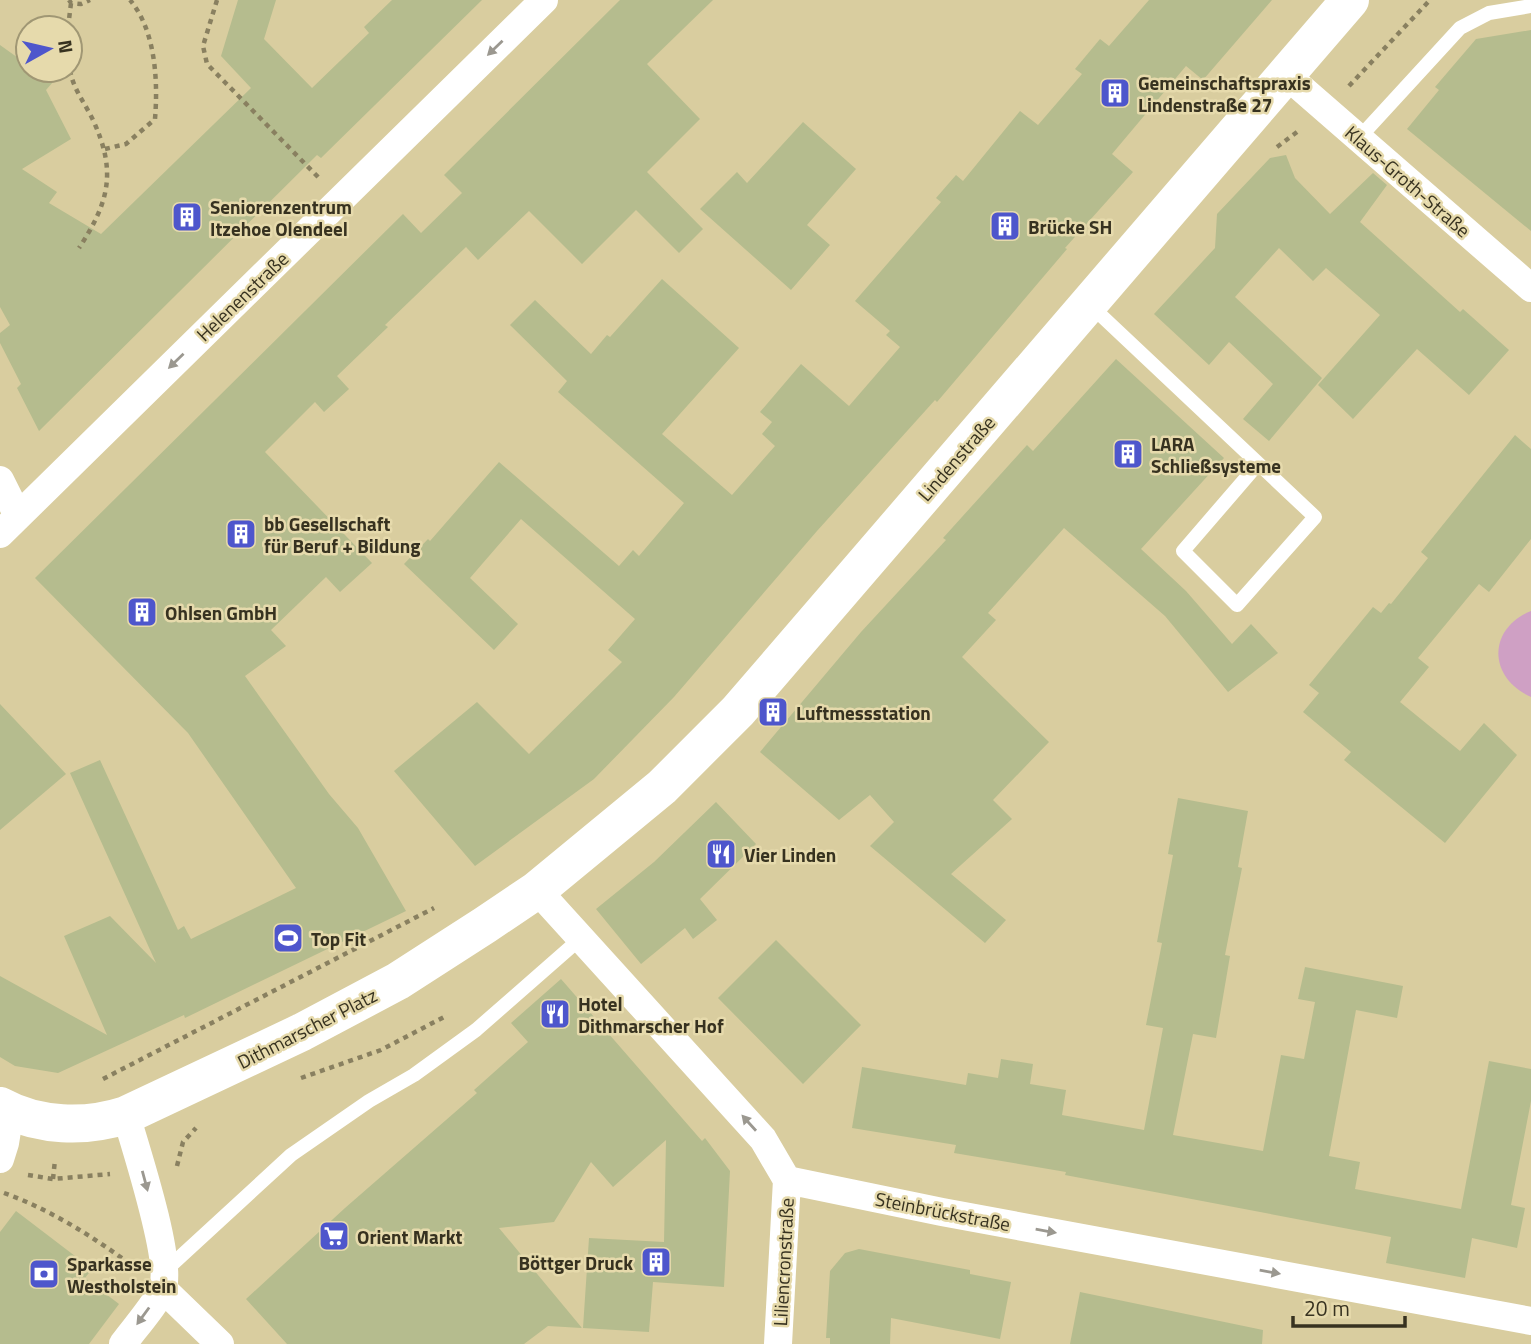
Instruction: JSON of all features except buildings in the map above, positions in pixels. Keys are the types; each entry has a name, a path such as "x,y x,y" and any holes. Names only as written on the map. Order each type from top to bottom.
{"main road":[{"name":"Lindenstraße","path":"537,890 662,787 738,711 1350,0"},
{"name":"Dithmarscher Platz","path":"5,1109 60,1124 108,1121 126,1115 302,1032 398,981 537,890"}],"street":[{"name":"Helenenstraße","path":"9,525 544,0"},
{"name":"Klaus-Groth-Straße","path":"1285,74 1531,288"},
{"path":"0,480 9,525"},
{"path":"537,890 763,1139 787,1180"},
{"path":"0,1159 5,1143 5,1109"},
{"path":"126,1115 156,1224 164,1279 220,1344"},
{"name":"Steinbrückstraße","path":"787,1180 942,1212 1531,1321"},
{"name":"Liliencronstraße","path":"778,1344 787,1180"},
{"path":"123,1344 164,1279"}],"lane":[{"path":"1359,138 1460,28 1489,13 1531,6"},
{"path":"1088,303 1315,517 1237,604 1183,551 1258,464"},
{"path":"164,1279 291,1155 476,1030 581,939"}],"path":[{"path":"70,1 81,4 90,0"},
{"path":"105,149 126,144 155,119 158,82 149,39 131,0"},
{"path":"217,0 203,46 207,64 341,200"},
{"path":"73,84 105,149 108,179 98,219 79,248"},
{"path":"96,1083 441,905"},
{"path":"0,1191 28,1201 164,1279"}],"shaded area":[{"path":"1531,611 1531,697 1517,689 1507,678 1498,654 1506,629"}],"place":[{"name":"Gemeinschaftspraxis Lindenstraße 27","path":"1115,93"},
{"name":"Seniorenzentrum Itzehoe Olendeel","path":"187,217"},
{"name":"Brücke SH","path":"1005,226"},
{"name":"LARA Schließsysteme","path":"1128,454"},
{"name":"bb Gesellschaft für Beruf + Bildung","path":"241,534"},
{"name":"Ohlsen GmbH","path":"142,612"},
{"name":"Luftmessstation","path":"773,712"},
{"name":"Vier Linden","path":"721,854"},
{"name":"Top Fit","path":"288,938"},
{"name":"Hotel Dithmarscher Hof","path":"555,1014"},
{"name":"Orient Markt","path":"334,1236"},
{"name":"Böttger Druck","path":"656,1262"},
{"name":"Sparkasse Westholstein","path":"44,1274"}]}
